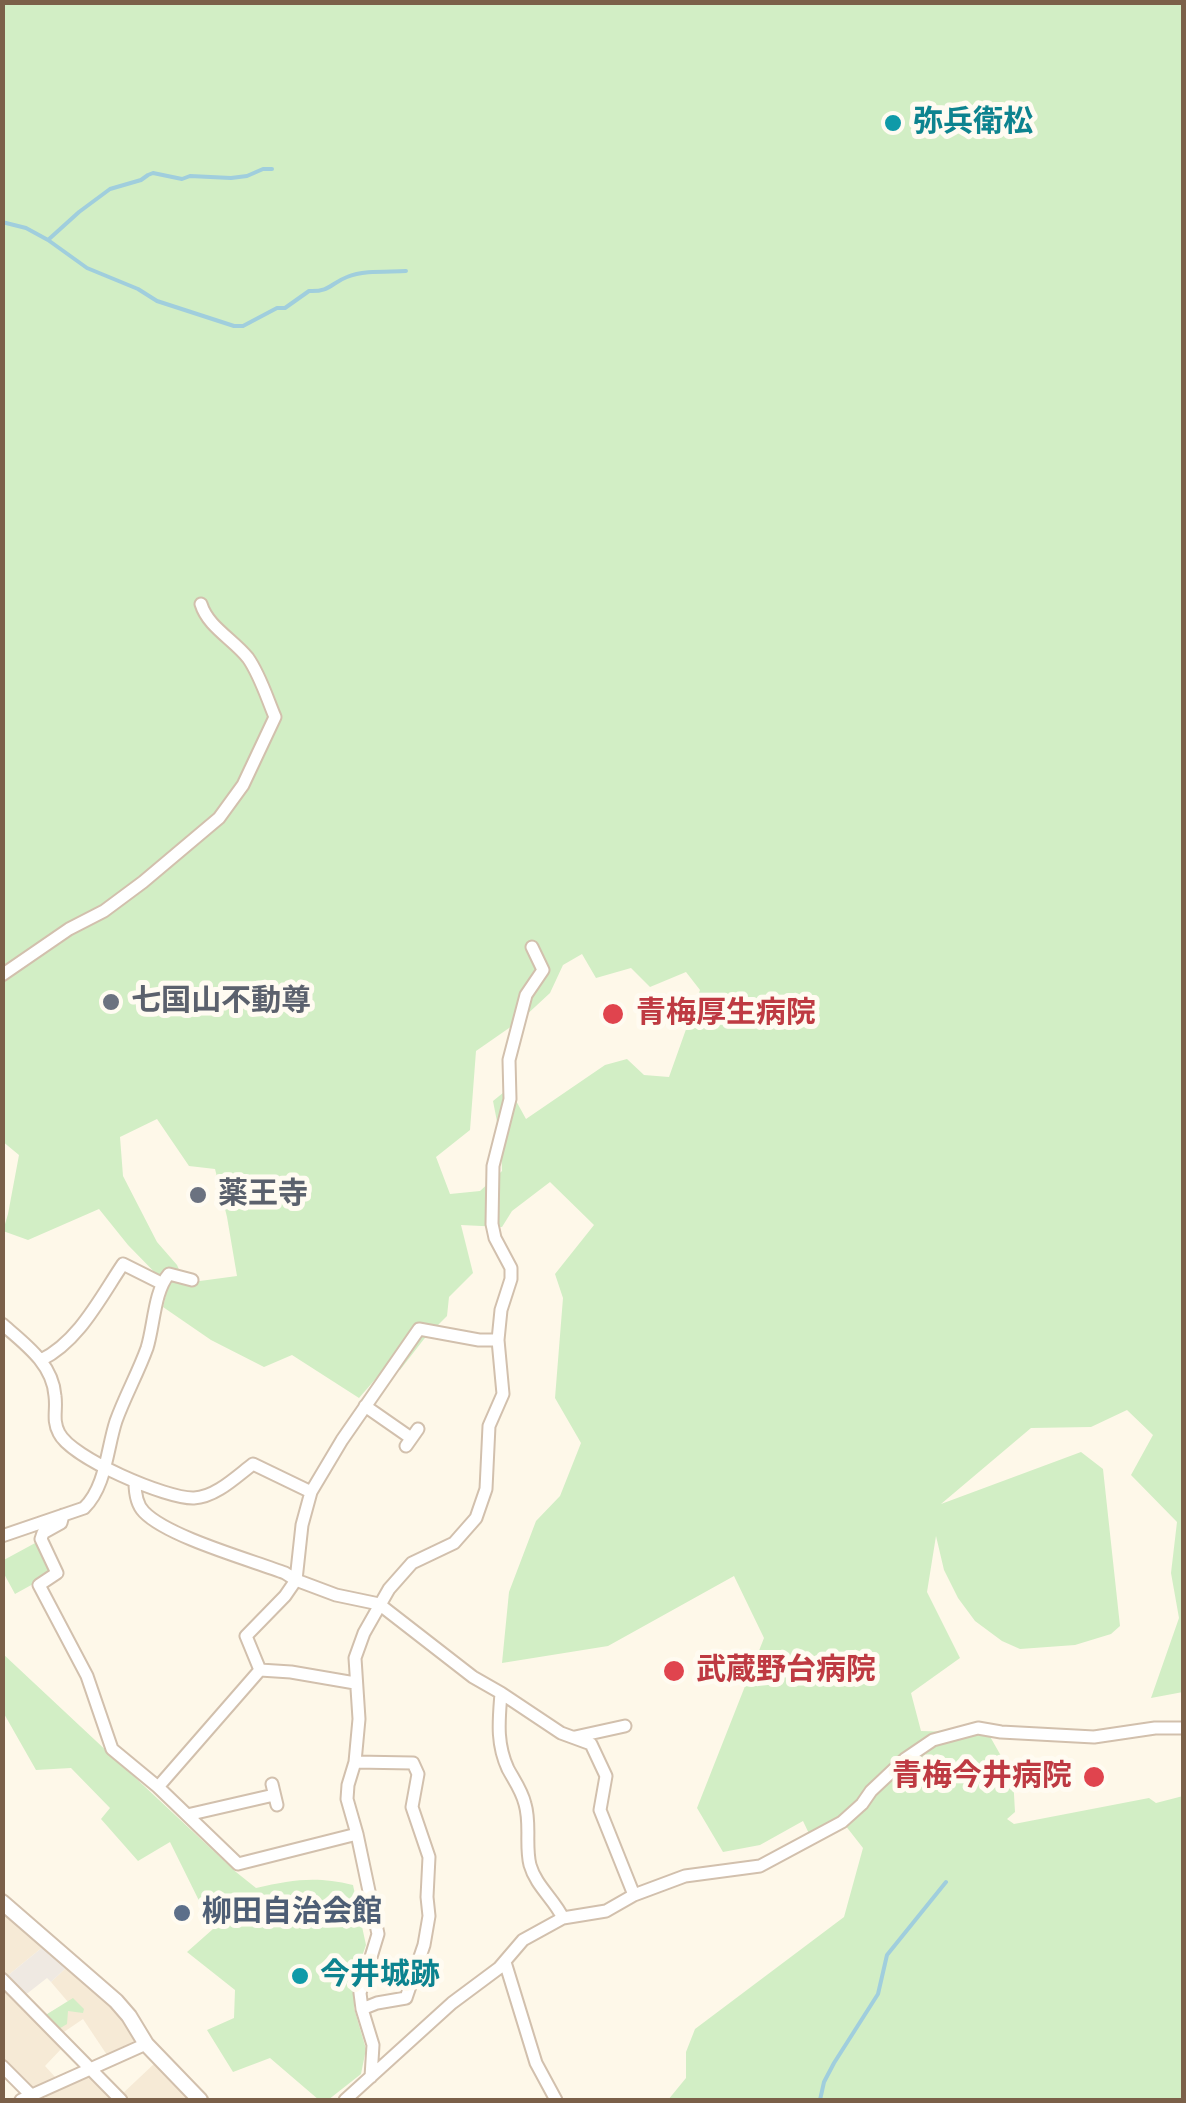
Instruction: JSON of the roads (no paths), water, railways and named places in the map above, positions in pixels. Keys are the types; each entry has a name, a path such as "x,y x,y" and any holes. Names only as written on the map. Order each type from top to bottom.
{"street":[{"path":"2,975 143,882 219,818 243,784 276,717 246,656 206,617 201,604"},
{"path":"371,2078 373,2045 360,1992 378,1934 347,1800 359,1719 355,1658 379,1604 412,1562 454,1543 476,1518 486,1490 489,1426 503,1394 498,1340 501,1310 511,1279 492,1224 492,1166 510,1099 509,1060 526,994 544,970 532,947"},
{"path":"41,1360 57,1352 76,1334 123,1264 161,1283"},
{"path":"2,1536 88,1504 95,1495 117,1420 147,1348 161,1283 168,1274 192,1280"},
{"path":"2,1324 41,1360 53,1382 54,1419 60,1436 104,1467 135,1482 192,1498 215,1491 253,1464 312,1492"},
{"path":"260,1670 246,1636 296,1580 302,1525 312,1492 342,1440 420,1329 498,1340"},
{"path":"365,1406 412,1438"},
{"path":"135,1482 142,1510 158,1523 210,1548 285,1572 336,1595 379,1604 473,1677 560,1733 591,1744 606,1776 600,1810 634,1895"},
{"path":"63,1515 61,1524 43,1533 40,1539 57,1573 39,1585 87,1676 112,1749 238,1864 357,1834"},
{"path":"260,1670 355,1683"},
{"path":"158,1787 260,1670"},
{"path":"501,1692 500,1744 525,1802 530,1866 563,1918"},
{"path":"574,1737 625,1726"},
{"path":"345,2100 452,2003 505,1962 523,1940 563,1918 606,1911 634,1895 694,1874 760,1866 842,1822 905,1759 933,1740 978,1728 1094,1737 1184,1728"},
{"path":"355,1762 414,1763 418,1774 412,1807 429,1856 429,1916 424,1946 406,1998 362,2009"},
{"path":"187,1815 275,1795"},
{"path":"2,1902 116,2001 146,2044 200,2100"},
{"path":"505,1962 536,2062 556,2100"},
{"path":"2,1979 121,2100"},
{"path":"2,2066 30,2099 146,2044"}],"waterway":[{"path":"48,240 110,189 153,173 182,179 231,178 272,169"},
{"path":"2,222 26,228 87,268 157,301 234,326 243,326 277,308 285,308 309,291 326,289 354,275 406,271"},
{"path":"820,2100 834,2063 878,1994 887,1955 946,1882"}],"place":[{"name":"弥兵衛松","path":"893,123"},
{"name":"七国山不動尊","path":"111,1002"},
{"name":"青梅厚生病院","path":"613,1014"},
{"name":"薬王寺","path":"198,1195"},
{"name":"武蔵野台病院","path":"674,1671"},
{"name":"青梅今井病院","path":"1094,1777"},
{"name":"柳田自治会館","path":"182,1913"},
{"name":"今井城跡","path":"300,1976"}]}
